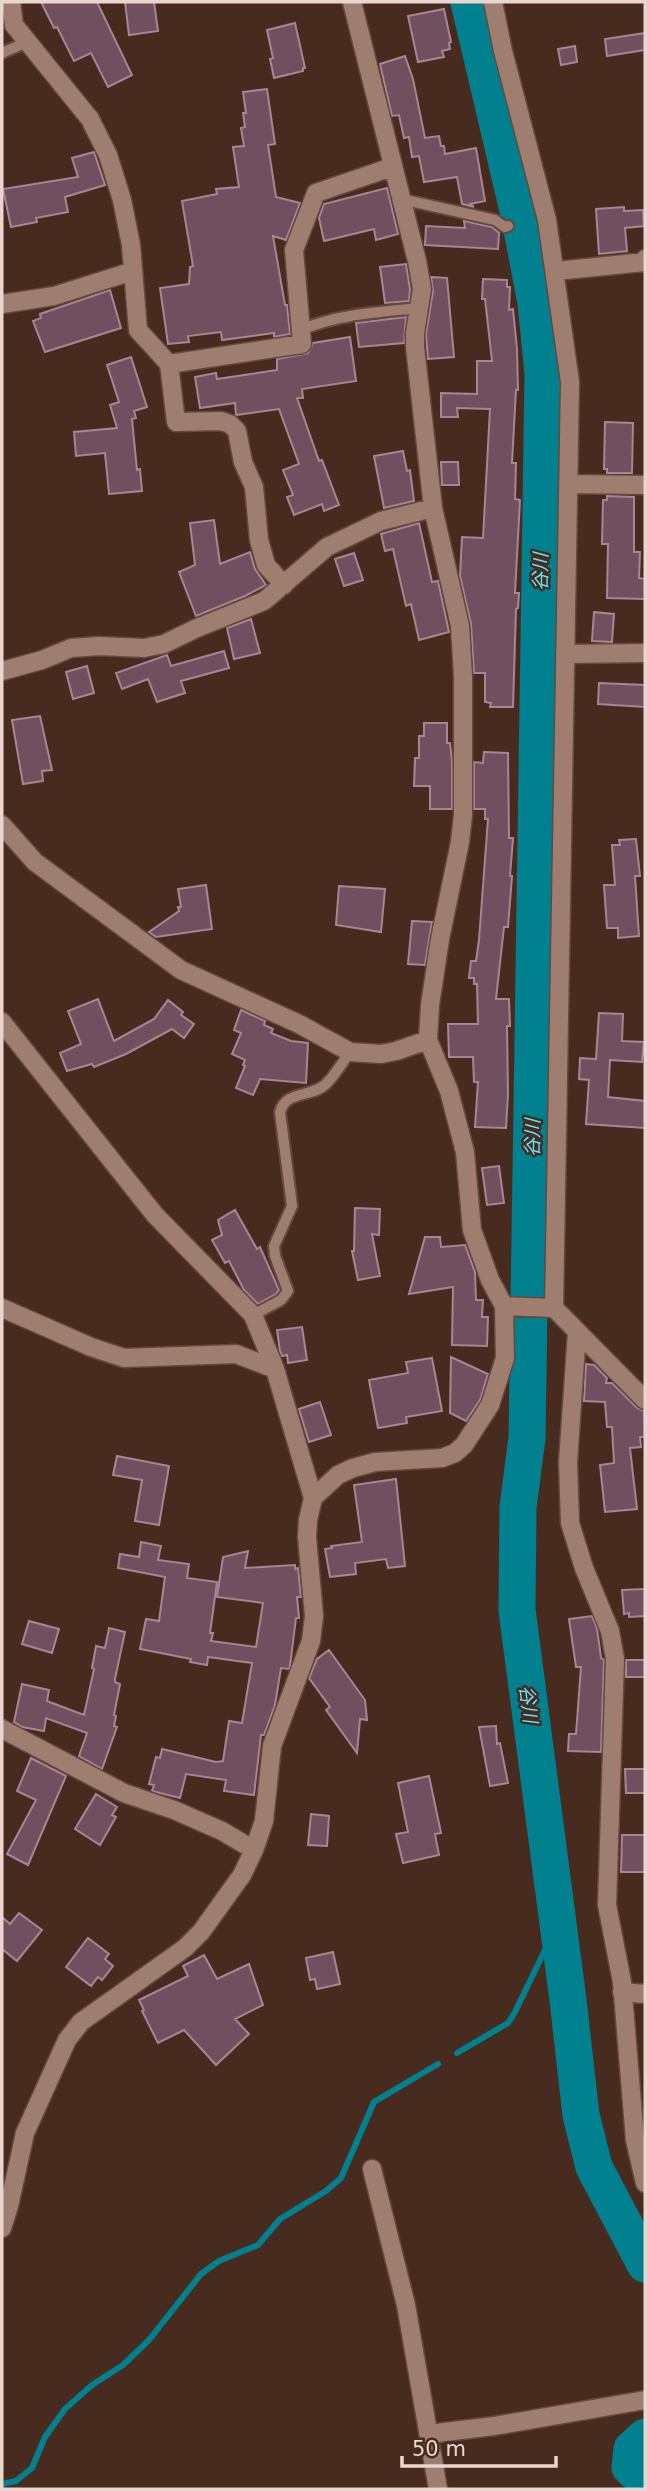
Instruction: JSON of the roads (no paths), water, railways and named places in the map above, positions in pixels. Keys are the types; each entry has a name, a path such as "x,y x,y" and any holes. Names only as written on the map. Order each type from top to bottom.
{"street":[{"path":"313,1498 338,1475 353,1468 375,1462 442,1458 455,1454 464,1446 490,1405 497,1388 505,1358 509,1306 490,1280 471,1230 466,1152 449,1091 428,1040 436,965 463,815 463,676 460,626 433,508 415,347 422,289 352,2"},
{"path":"493,2 542,221 556,271 570,382 549,1308"},
{"path":"16,4 14,25 90,119 108,155 122,200 131,245 138,330 169,365 176,422 221,421 230,424 237,431 243,462 254,487 259,540 266,565 284,585"},
{"path":"169,365 302,344 294,250 316,193 393,167"},
{"path":"556,271 644,262 645,259"},
{"path":"2,304 54,296 134,271"},
{"path":"569,484 645,485"},
{"path":"2,671 42,660 71,648 144,648 164,644 264,601 327,547 381,521 433,508"},
{"path":"565,654 645,653"},
{"path":"2,825 35,862 181,970 299,1024 350,1052 381,1054 428,1040"},
{"path":"2,1022 155,1215 253,1315 275,1369 313,1498 307,1528 314,1616 311,1641 277,1729 266,1790 264,1821 242,1875 201,1932 185,1948 81,2022 67,2040 25,2133 2,2228"},
{"path":"509,1306 549,1308 645,1399"},
{"path":"2,1308 91,1347 124,1358 236,1354 275,1369"},
{"path":"576,1332 568,1462 570,1522 584,1569 610,1631 615,1659 607,1905 622,1992 635,2140 645,2183"},
{"path":"2,1729 124,1793 174,1810 222,1831 254,1850"},
{"path":"622,1992 645,1994"},
{"path":"372,2169 406,2305 438,2489"},
{"path":"429,2434 494,2426 645,2400"}],"lane":[{"path":"2,53 27,42"},
{"path":"401,199 495,220 508,226"},
{"path":"301,330 318,323 351,316 420,307"},
{"path":"253,1315 281,1300 288,1291 274,1246 292,1206 280,1112 282,1105 287,1099 326,1084 350,1052"}],"waterway":[{"name":"谷川","path":"469,2 520,219 536,303 543,374 527,1438 518,1507 517,1610 581,2115 594,2167 645,2264"},
{"path":"457,2053 508,2023 558,1923"},
{"path":"2,2484 16,2481 32,2468 45,2437 65,2409 92,2385 123,2365 149,2340 201,2274 219,2261 258,2245 280,2219 326,2191 341,2178 374,2102 438,2064"},
{"name":"谷川","path":"645,2437 632,2449 630,2467 645,2481"}]}
